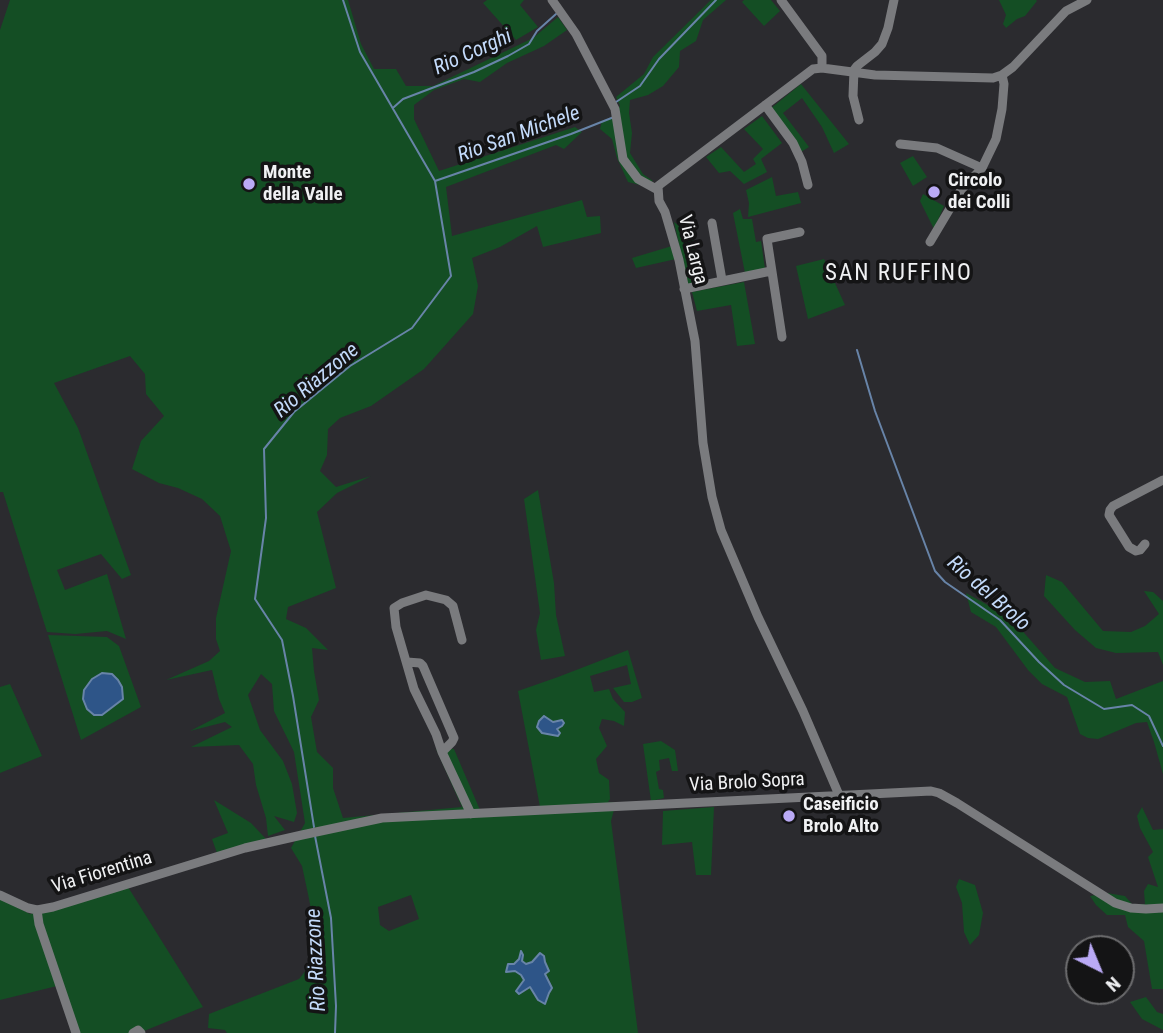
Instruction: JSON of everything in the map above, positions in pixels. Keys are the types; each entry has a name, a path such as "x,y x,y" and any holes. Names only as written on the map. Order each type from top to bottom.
{"street":[{"path":"552,0 576,34 615,109 623,159 638,179 657,190 662,181 813,69 993,78 1002,75 1018,62 1066,11 1087,0"},
{"path":"781,0 822,56 822,68"},
{"path":"859,120 853,96 854,73 857,66 882,44 894,0"},
{"path":"930,242 961,190 982,168 996,139 1004,85 1002,75"},
{"path":"765,105 793,143 808,185"},
{"path":"900,144 937,148 982,168"},
{"name":"Via Larga","path":"657,190 669,223 695,341 703,443 712,497 721,530 839,795"},
{"path":"712,223 722,280"},
{"path":"782,337 767,239 800,232"},
{"path":"684,289 771,271"},
{"path":"1145,544 1136,551 1129,547 1109,515 1110,510 1163,480"},
{"path":"462,640 453,606 446,600 426,596 401,603 394,608 396,627 414,689 471,814"},
{"path":"407,662 420,663 423,666 454,738 442,752"},
{"name":"Via Brolo Sopra","path":"302,835 382,818 922,791 939,793 969,810 1115,903 1130,908 1163,908"},
{"name":"Via Fiorentina","path":"76,1033 39,924 37,910 72,902 224,854 302,835"},
{"path":"0,895 21,906 37,910"},
{"path":"133,1033 138,1030 141,1033"}],"green space":[{"path":"10,0 348,0 361,44 374,69 396,69 406,86 433,86 533,38 558,17 567,30 544,46 507,63 480,82 464,79 434,90 414,105 414,119 439,171 575,127 582,132 564,149 556,145 446,187 452,236 582,200 587,217 600,216 601,233 543,247 537,226 500,247 472,258 478,286 473,314 424,369 371,406 340,418 328,429 327,455 320,471 336,487 371,476 337,493 317,512 336,588 288,607 286,619 306,628 328,650 312,648 319,700 311,717 317,752 333,768 333,788 343,818 462,807 436,749 441,747 454,749 480,810 540,807 518,691 628,650 642,698 624,702 613,688 631,684 627,665 590,676 594,692 609,689 613,699 625,712 624,726 602,719 599,728 607,746 596,759 599,773 609,780 608,802 616,802 611,821 638,1033 227,1033 225,1030 208,1028 209,1014 299,979 314,960 316,934 308,894 302,866 291,848 305,823 294,752 274,711 272,684 261,674 248,695 260,730 283,761 292,784 297,813 294,822 274,816 285,830 268,836 253,764 239,745 191,747 232,727 225,722 190,731 225,713 212,670 166,680 209,661 220,651 216,639 216,618 231,551 220,516 202,499 159,483 132,469 141,441 164,416 146,394 145,374 130,356 54,383 78,428 131,575 122,579 101,554 57,570 65,590 107,574 126,639 107,631 75,634 47,632 3,492 0,492 0,30","holes":["411,895 419,919 389,931 380,925 378,907","519,959 526,964 537,959 550,981 547,1000 538,1000 530,987 526,991 516,990 524,980 513,965"]},
{"path":"487,0 524,0 520,5 538,27 516,40 483,3"},
{"path":"711,0 726,0 703,20 696,41 680,51 679,67 663,86 648,95 630,100 630,153 643,174 653,181 640,185 628,182 612,139 600,129 602,121 612,117 620,106 616,97 644,74 653,57"},
{"path":"771,0 780,11 764,26 742,2"},
{"path":"999,0 1037,1 1025,16 1006,28 1003,24 1006,15"},
{"path":"801,84 849,144 834,153 822,127 802,98 783,113 809,147 801,152 770,109"},
{"path":"762,116 782,143 761,159 767,172 744,184 730,171 719,173 706,157 721,147 744,172 756,164 753,159 763,149 744,129"},
{"path":"913,156 927,177 913,186 900,163"},
{"path":"772,177 776,196 798,192 801,203 748,217 746,190"},
{"path":"923,194 944,206 934,229 920,201"},
{"path":"740,209 743,219 752,219 756,242 761,241 765,269 745,273 733,213"},
{"path":"674,222 692,235 703,280 688,285"},
{"path":"672,246 676,259 636,268 632,258"},
{"path":"824,259 845,305 808,319 796,266"},
{"path":"744,282 755,344 737,346 731,305 697,311 692,292"},
{"path":"538,490 554,583 556,615 565,656 541,660 536,630 540,613 524,499"},
{"path":"1046,575 1062,582 1103,631 1131,632 1145,626 1159,614 1144,591 1153,592 1163,601 1163,665 1158,652 1116,653 1096,648 1075,630 1044,596"},
{"path":"966,593 1011,618 1055,668 1085,682 1110,681 1116,699 1163,681 1163,774 1147,722 1136,723 1098,739 1080,734 1067,697 1042,684 1028,670 996,627 971,612"},
{"path":"48,635 107,637 119,646 141,707 81,740"},
{"path":"10,684 42,756 0,773 0,687"},
{"path":"661,741 675,750 678,771 672,771 669,758 659,760 660,770 656,772 659,789 663,790 664,798 651,801 643,744"},
{"path":"214,800 251,823 267,840 217,853 212,839 228,833"},
{"path":"714,807 711,875 696,875 692,842 662,845 663,811"},
{"path":"1142,807 1153,830 1163,829 1163,989 1152,989 1144,941 1128,927 1125,915 1107,915 1090,896 1107,893 1125,896 1132,904 1145,904 1144,891 1148,884 1158,887 1148,857 1153,852 1140,828 1137,816"},
{"path":"959,879 975,885 983,913 979,935 970,945 964,932 962,903 956,887"},
{"path":"128,887 203,1007 144,1033 73,1033 57,986 0,1000 0,898 30,914"},
{"path":"1146,997 1157,1012 1163,1014 1163,1030 1142,1019 1132,1005 1135,1005 1135,1000"}],"water":[{"path":"102,673 112,674 118,680 123,699 102,715 94,715 87,709 83,699 84,690 92,679"},
{"path":"544,716 553,722 562,720 564,723 557,729 560,733 558,736 542,733 537,727"},
{"path":"521,951 522,961 526,964 532,962 540,953 544,956 549,971 545,974 552,988 545,1004 538,1000 530,987 519,994 516,991 524,980 515,971 506,972 508,964 514,964 519,959"}],"waterway":[{"name":"Rio Riazzone","path":"314,827 282,640 255,599 266,518 264,449 294,412 350,366 412,328 451,276 435,181 360,52 343,0"},
{"name":"Rio San Michele","path":"616,102 640,86 659,59 716,0"},
{"name":"Rio Corghi","path":"394,107 403,99 474,72 529,44 537,31 556,14"},
{"name":"Rio San Michele","path":"435,181 614,117"},
{"name":"Rio del Brolo","path":"857,350 875,411 935,571 945,582 1000,620 1064,685 1104,709 1132,705 1149,716 1163,746"},
{"name":"Rio Riazzone","path":"315,836 331,918 335,1033"}],"place":[{"name":"Monte della Valle","path":"249,184"},
{"name":"Circolo dei Colli","path":"934,192"},
{"name":"Caseificio Brolo Alto","path":"789,816"}],"district":[{"name":"SAN RUFFINO","path":"899,274"}]}
